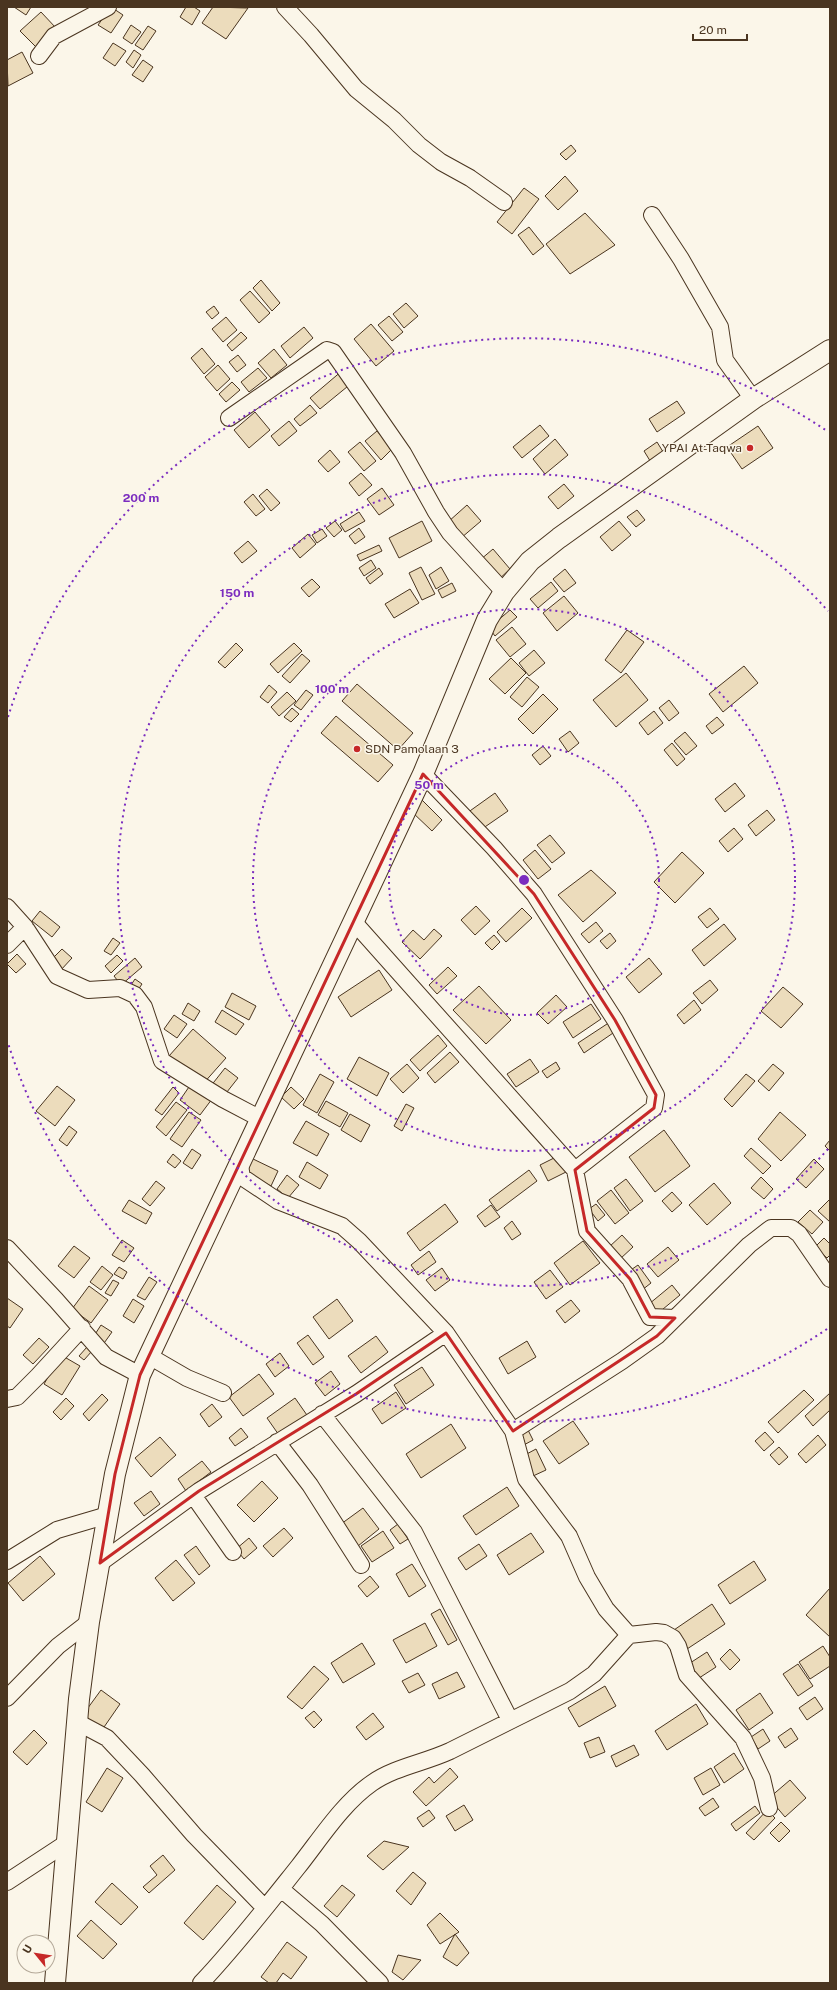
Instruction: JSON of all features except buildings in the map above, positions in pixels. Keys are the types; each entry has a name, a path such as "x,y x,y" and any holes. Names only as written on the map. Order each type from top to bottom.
{"street":[{"path":"39,56 54,36 108,7"},
{"path":"285,7 311,35 356,89 394,120 419,145 441,162 470,178 504,202"},
{"path":"652,215 681,259 720,327 725,360 753,398"},
{"path":"229,418 327,350 334,352 403,453 436,512 450,533 504,592"},
{"path":"55,1983 78,1722 89,1622 115,1474 140,1375 240,1166 353,921 423,774 473,650 487,620 504,592 530,561 558,538 753,398 830,350"},
{"path":"423,774 494,848 534,894 615,1020 656,1095 654,1108 575,1170"},
{"path":"7,907 25,927 57,976 88,990 120,988 135,995 144,1006 162,1061 223,1100 261,1119"},
{"path":"353,921 575,1170 587,1231 630,1279 650,1317 675,1318"},
{"path":"7,945 25,927"},
{"path":"240,1166 242,1177 278,1201 342,1226 360,1241 446,1333 513,1431 526,1479 569,1536 587,1577 606,1609 629,1635"},
{"path":"513,1431 622,1361 657,1336 749,1245 772,1228 791,1228 799,1234 830,1279"},
{"path":"7,1248 82,1328 106,1357 140,1375"},
{"path":"7,1399 17,1397 82,1328"},
{"path":"100,1563 193,1496 277,1442 356,1394 446,1333"},
{"path":"149,1356 187,1378 224,1393"},
{"path":"322,1414 414,1532 510,1720"},
{"path":"277,1442 310,1485 361,1565"},
{"path":"193,1496 233,1552"},
{"path":"7,1561 57,1530 108,1515"},
{"path":"7,1698 58,1646 89,1622"},
{"path":"201,1983 281,1889 340,1812 372,1783 392,1771 432,1759 450,1751 510,1720 560,1697 582,1683 609,1659 629,1635 656,1632 664,1633 676,1642 687,1675 743,1738 762,1778 769,1808"},
{"path":"78,1722 106,1738 142,1775 184,1824 265,1908"},
{"path":"7,1882 68,1842"},
{"path":"281,1889 322,1924 380,1983"}],"highlighted area":[{"path":"423,774 534,894 615,1020 656,1095 654,1108 575,1170 587,1231 630,1279 650,1317 675,1318 657,1336 513,1431 446,1333 356,1394 199,1491 100,1563 115,1474 140,1375"}],"place":[{"name":"YPAI At-Taqwa","path":"750,448"},
{"name":"SDN Pamolaan 3","path":"357,749"}]}
